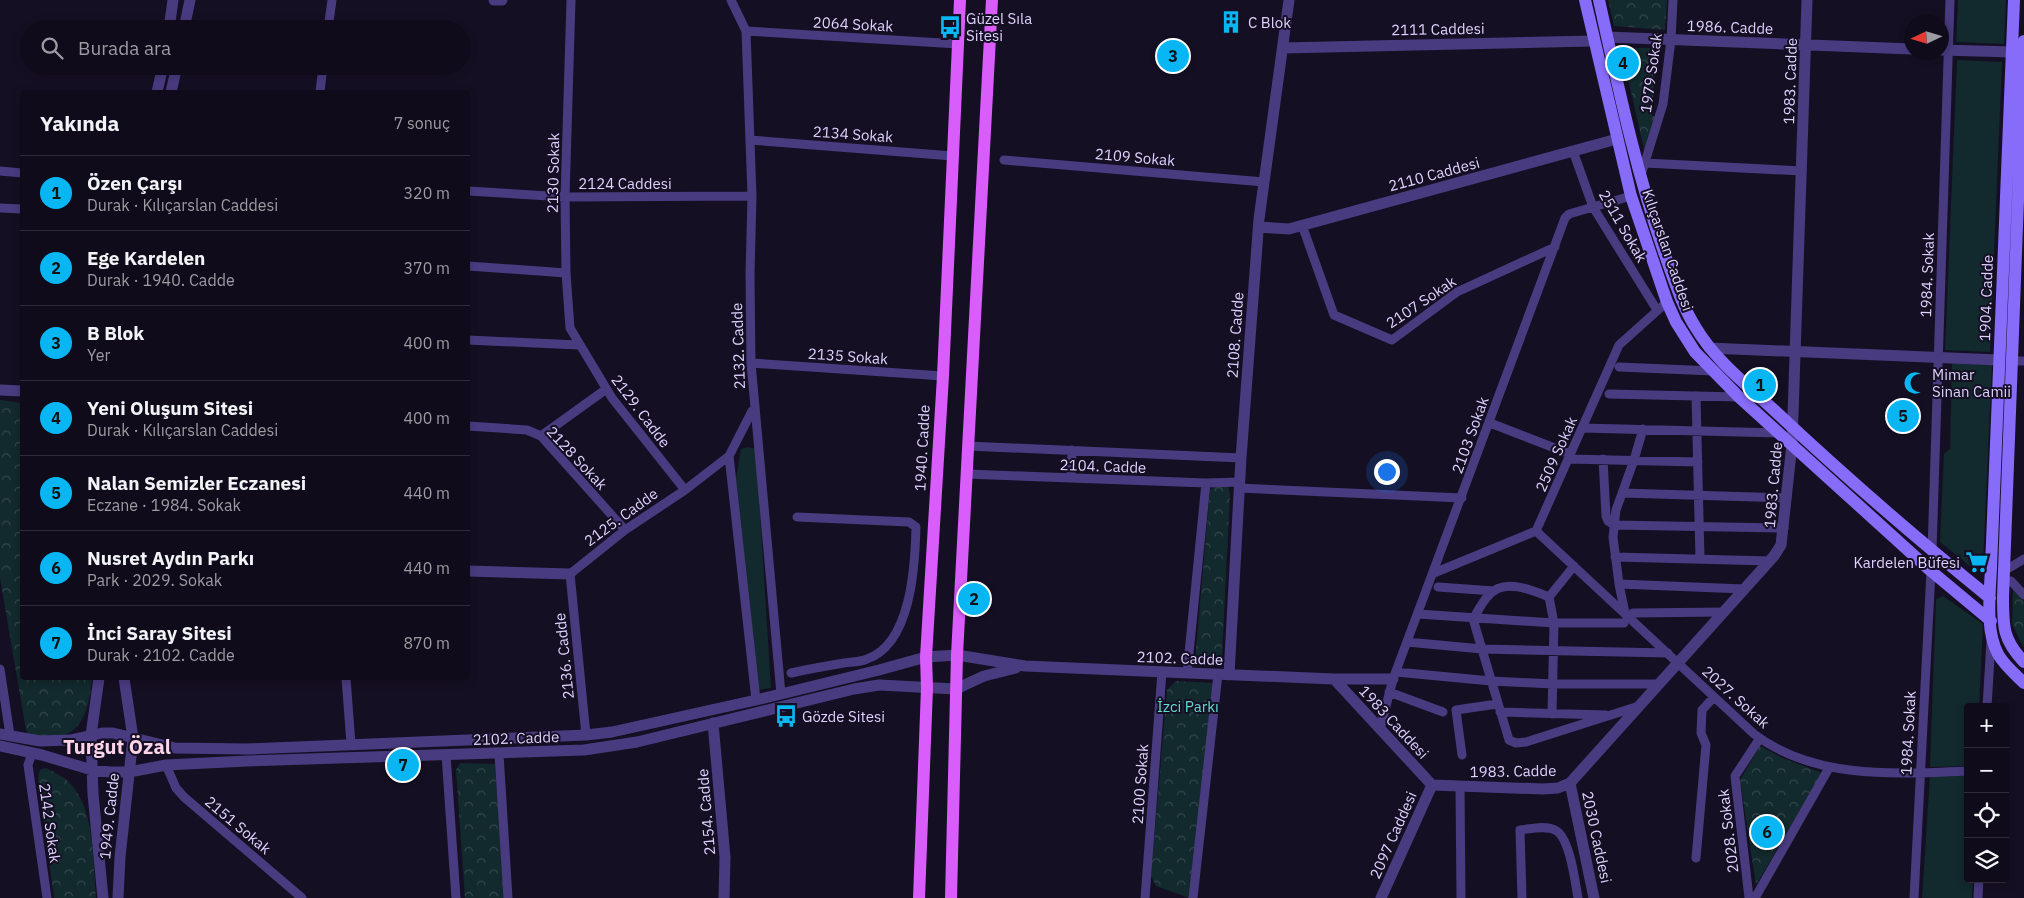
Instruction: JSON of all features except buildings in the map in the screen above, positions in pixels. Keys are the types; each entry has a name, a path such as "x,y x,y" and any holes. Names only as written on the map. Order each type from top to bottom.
{"main road":[{"name":"1940. Cadde","path":"919,898 927,688 926,657 943,376 960,0"},
{"path":"951,898 956,655 992,0"},
{"name":"Kılıçarslan Caddesi","path":"1585,0 1616,139 1662,306 1713,371 1739,397 1931,571 1995,623"},
{"name":"Kılıçarslan Caddesi","path":"1599,0 1640,177 1676,286 1694,326 1710,348 1792,428 1932,550 1997,598"},
{"name":"1904. Cadde","path":"1997,598 2007,576 2020,53 2014,0"},
{"path":"1594,41 1607,38"},
{"name":"1904. Cadde","path":"2020,53 2024,41"},
{"name":"1904. Cadde","path":"1997,598 2012,361"},
{"path":"1997,598 1994,644 2000,657 2024,683"},
{"path":"1995,623 2024,662"}],"street":[{"path":"164,0 172,14"},
{"path":"171,20 174,0"},
{"path":"329,20 332,0"},
{"path":"494,0 502,0"},
{"name":"2130 Sokak","path":"571,0 565,197 566,273 570,328 579,345"},
{"name":"2132. Cadde","path":"730,0 746,31 752,196 750,274 754,410 780,694"},
{"name":"2108. Cadde","path":"1224,675 1259,226 1290,0"},
{"name":"1979 Sokak","path":"1640,177 1663,104 1671,40 1673,0"},
{"name":"1983. Cadde","path":"1432,785 1551,788 1570,783 1770,561 1781,545 1792,444 1807,0"},
{"name":"1984. Sokak","path":"1948,15 1950,0"},
{"path":"187,20 192,3"},
{"name":"2064 Sokak","path":"746,31 958,44"},
{"name":"1986. Cadde","path":"1607,38 1904,49"},
{"name":"2111 Caddesi","path":"1283,48 1594,41"},
{"path":"1949,50 2020,53"},
{"name":"1984. Sokak","path":"1932,550 1945,60"},
{"path":"157,90 160,75"},
{"path":"171,90 175,75"},
{"path":"320,90 322,75"},
{"name":"2110 Caddesi","path":"1259,226 1287,229 1616,139"},
{"name":"2134 Sokak","path":"750,140 953,156"},
{"name":"2511 Sokak","path":"1574,151 1593,207 1662,306"},
{"name":"2109 Sokak","path":"1004,160 1264,182"},
{"path":"1645,163 1802,171"},
{"path":"0,171 20,172"},
{"name":"2124 Caddesi","path":"470,191 565,197 752,196"},
{"name":"2103 Sokak","path":"1380,729 1394,676 1567,216 1631,196"},
{"path":"0,208 20,209"},
{"name":"2107 Sokak","path":"1302,225 1334,316 1389,340 1395,339 1457,292 1555,247"},
{"path":"470,266 566,273"},
{"name":"2509 Sokak","path":"1536,531 1621,342 1662,306"},
{"path":"470,340 579,345"},
{"name":"2129. Cadde","path":"579,345 606,390 685,490"},
{"path":"1710,348 2012,361"},
{"name":"2135 Sokak","path":"752,363 943,376"},
{"path":"1620,367 1713,371"},
{"path":"0,390 20,392"},
{"path":"541,436 606,390"},
{"path":"1609,394 1739,397"},
{"path":"1696,396 1700,559"},
{"name":"2125. Cadde","path":"570,574 625,530 685,490 729,456 754,410"},
{"path":"1490,423 1569,456 1603,460 1698,462"},
{"name":"2128 Sokak","path":"470,426 527,430 541,436 625,530"},
{"path":"1582,428 1779,433"},
{"path":"1627,616 1615,557 1614,525 1616,510 1643,429"},
{"name":"2104. Cadde","path":"968,446 1241,458"},
{"path":"1071,478 1072,450"},
{"path":"729,456 756,700"},
{"path":"1603,460 1606,516 1614,525 1784,528"},
{"name":"2104. Cadde","path":"966,474 1206,483 1462,498"},
{"path":"1187,673 1206,483"},
{"path":"1622,493 1787,498"},
{"path":"791,672 866,659 880,652 897,632 907,607 916,527 909,522 797,516"},
{"path":"1434,573 1536,531"},
{"name":"2027. Sokak","path":"1536,531 1760,738 1793,756 1829,768 1854,771 1920,773 1964,771"},
{"path":"1615,557 1770,561"},
{"path":"2024,559 2007,576 2024,594"},
{"path":"1552,714 1554,623 1550,597 1574,566"},
{"path":"470,571 570,574"},
{"name":"1984. Sokak","path":"1914,898 1931,571"},
{"name":"2136. Cadde","path":"570,574 586,735"},
{"path":"1619,584 1744,589"},
{"path":"1438,587 1494,591"},
{"path":"1550,597 1516,587 1504,587 1489,595 1473,619 1507,738 1512,742 1521,743 1614,715 1640,705"},
{"path":"1418,614 1554,623 1627,616 1724,612"},
{"path":"1988,703 1995,623"},
{"path":"1407,642 1482,650 1668,653"},
{"name":"2102. Cadde","path":"5,735 40,741 70,740 91,735 113,733 174,748 248,749 586,735 612,732 756,700 926,657 956,655 1025,666 1334,679 1394,676"},
{"path":"839,664 841,679"},
{"name":"2102. Cadde","path":"0,746 32,752 92,770 129,772 166,765 247,760 584,750 614,747 854,689 879,685 956,689 992,674 1025,666"},
{"path":"0,669 5,735"},
{"name":"2100 Sokak","path":"1145,898 1162,672"},
{"path":"1193,898 1224,675"},
{"path":"1394,676 1552,684 1659,684"},
{"name":"1983 Caddesi","path":"1334,679 1432,785"},
{"name":"1949. Cadde","path":"99,680 91,735 92,770 103,898"},
{"name":"1949. Cadde","path":"118,898 120,857 133,738 124,680"},
{"path":"346,680 351,744"},
{"path":"1389,692 1443,712"},
{"path":"1696,858 1706,745 1701,733 1702,710 1714,697"},
{"path":"1462,755 1456,710 1498,708 1552,714 1614,715"},
{"name":"2154. Cadde","path":"714,723 725,857 724,898"},
{"name":"2028. Sokak","path":"1749,898 1736,776 1760,738"},
{"name":"2142 Sokak","path":"32,752 28,765 47,898"},
{"path":"499,754 508,898"},
{"path":"446,755 456,898"},
{"name":"2151 Sokak","path":"166,765 176,788 184,797 302,898"},
{"path":"1755,898 1829,768"},
{"name":"2030 Caddesi","path":"1570,783 1594,898"},
{"name":"2097 Caddesi","path":"1381,898 1432,785"},
{"path":"1460,786 1461,898"},
{"path":"1522,898 1520,830 1544,828 1554,830 1562,835 1567,847 1578,898"},
{"path":"1978,898 1979,883"}],"green space":[{"path":"1608,0 1667,0 1665,30 1614,26"},
{"path":"1958,0 2006,0 2004,44 1956,42"},
{"path":"1621,48 1656,48 1652,116 1656,116 1645,153"},
{"path":"1957,60 2002,62 1990,352 1945,350"},
{"path":"1952,363 1992,364 1983,564 1976,567 1970,566 1940,542 1944,454 1950,449"},
{"path":"0,400 20,403 20,680 92,680 83,718 72,731 65,735 30,738 26,730 0,578"},
{"path":"748,447 756,449 771,688 756,690 736,479 741,449"},
{"name":"İzci Parkı","path":"1217,485 1228,486 1230,494 1222,656 1217,665 1199,666 1195,660 1210,490"},
{"path":"2013,590 2024,601 2024,648 2012,624"},
{"path":"1943,596 1983,624 1979,703 1964,703 1964,766 1930,767 1936,599"},
{"name":"İzci Parkı","path":"1176,681 1213,683 1189,898 1156,886 1151,876 1167,690"},
{"path":"1760,746 1783,758 1822,773 1756,885 1740,780"},
{"path":"460,763 495,764 505,898 465,898 456,770"},
{"path":"46,768 71,784 81,799 86,812 92,841 96,898 54,898 38,777 40,770"},
{"path":"1930,775 1964,775 1964,883 1973,883 1972,898 1922,898"}],"place":[{"name":"C Blok","path":"1231,22"},
{"name":"Güzel Sıla Sitesi","path":"950,27"},
{"name":"B Blok","path":"1173,56"},
{"name":"Yeni Oluşum Sitesi","path":"1623,63"},
{"name":"Mimar Sinan Camii","path":"1915,383"},
{"name":"Özen Çarşı","path":"1760,385"},
{"name":"Nalan Semizler Eczanesi","path":"1903,416"},
{"name":"Kardelen Büfesi","path":"1977,562"},
{"name":"Ege Kardelen","path":"974,599"},
{"name":"Gözde Sitesi","path":"786,716"},
{"name":"İnci Saray Sitesi","path":"403,765"},
{"name":"Nusret Aydın Parkı","path":"1767,832"}],"district":[{"name":"Turgut Özal","path":"117,746"}]}
